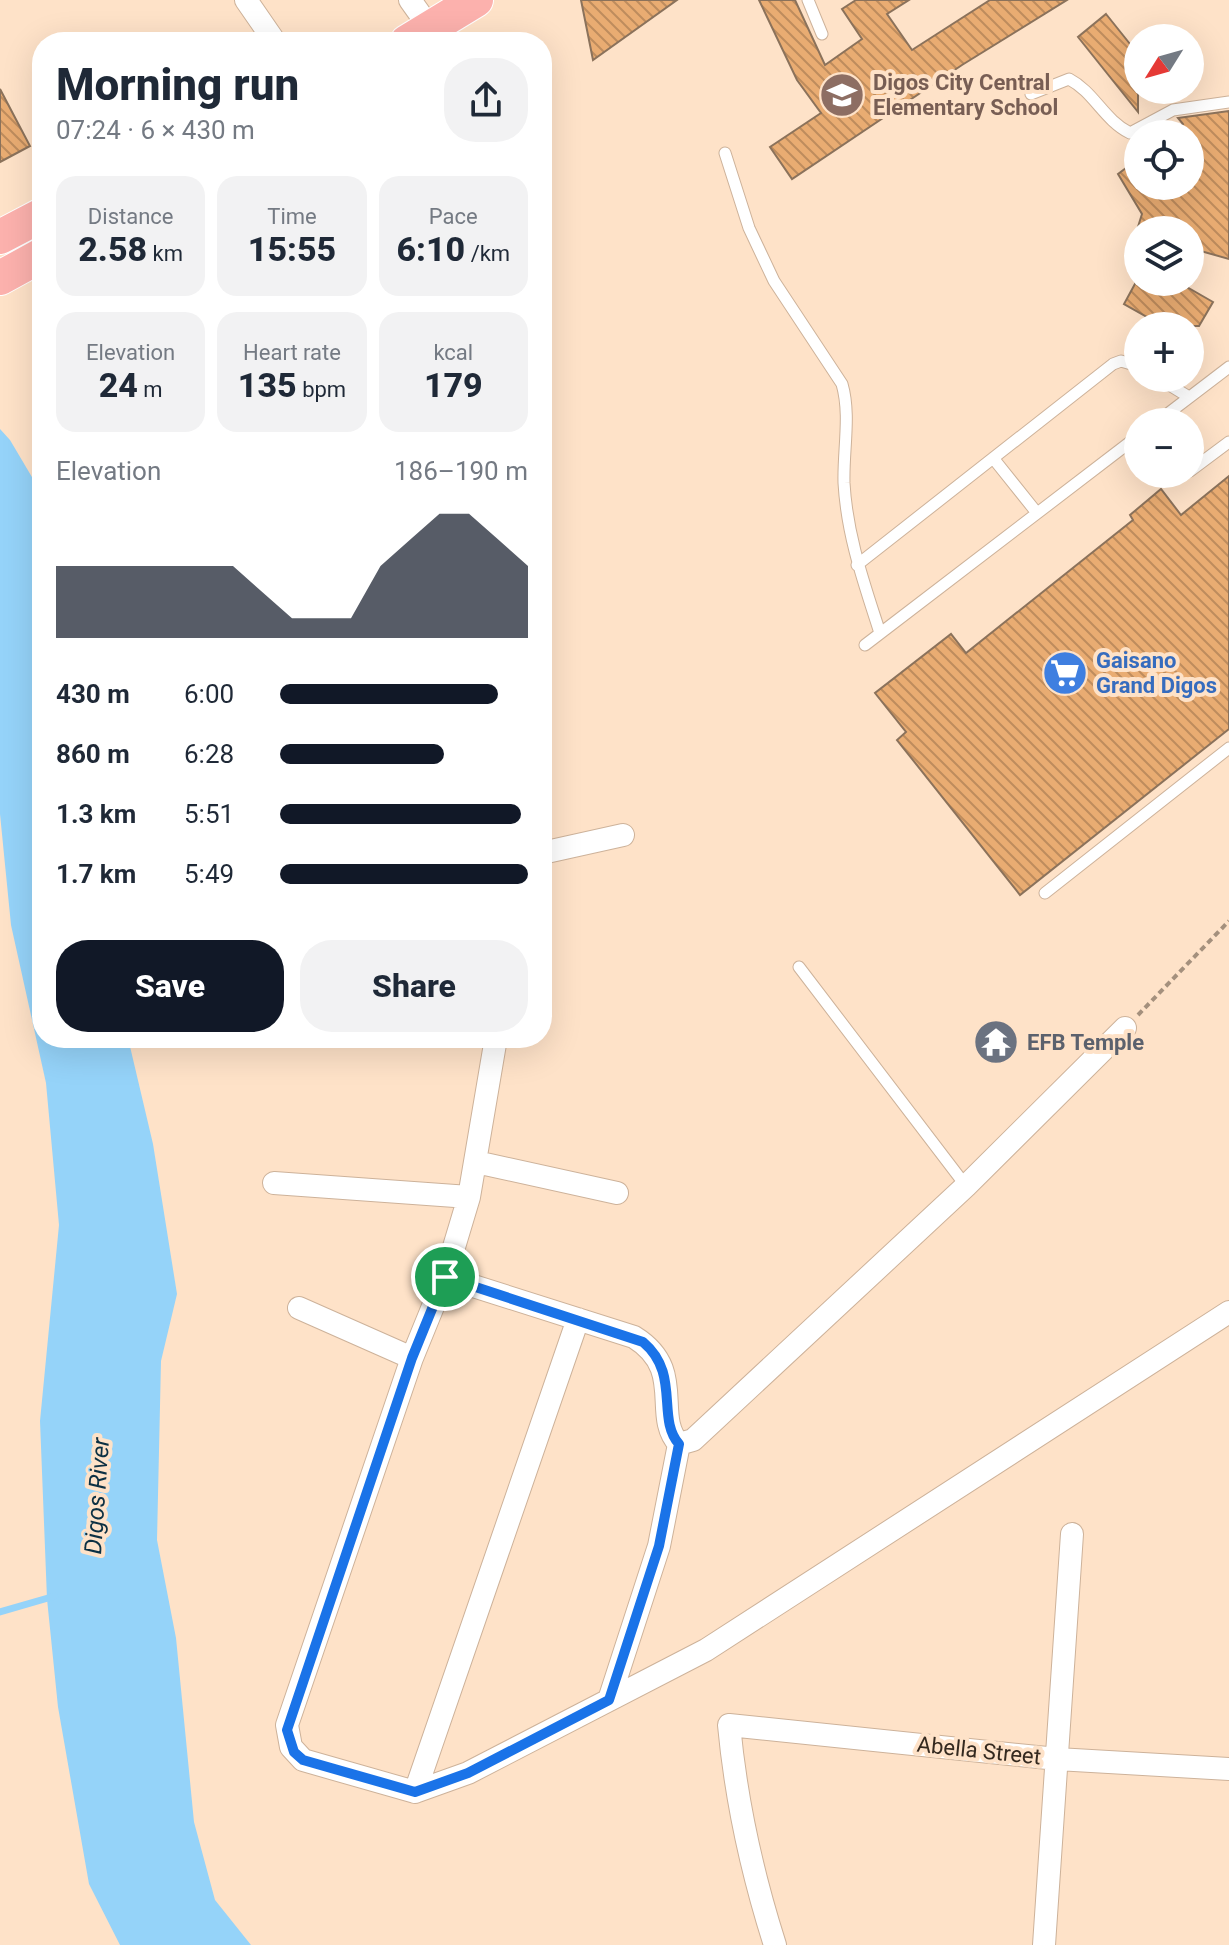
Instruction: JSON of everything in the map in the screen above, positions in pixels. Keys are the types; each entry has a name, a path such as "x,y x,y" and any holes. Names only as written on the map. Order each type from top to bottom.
{"main road":[{"path":"432,32 476,0"},
{"path":"0,237 32,220"},
{"path":"0,278 32,260"}],"street":[{"path":"246,0 268,32"},
{"path":"410,0 423,32"},
{"path":"552,851 623,835"},
{"path":"679,1444 693,1440 767,1374 966,1186 1125,1028"},
{"path":"494,1048 469,1197 445,1277 412,1358 287,1730 294,1752 303,1760 415,1792 468,1773 706,1650 1229,1312"},
{"path":"476,1162 617,1193"},
{"path":"274,1183 469,1197"},
{"path":"445,1277 634,1337 650,1348 663,1369 671,1431 679,1444 659,1546 609,1700"},
{"path":"299,1308 412,1358"},
{"path":"415,1792 578,1319"},
{"path":"1044,1945 1072,1534"},
{"name":"Abella Street","path":"775,1945 750,1859 734,1778 729,1725 1057,1759 1229,1769"}],"lane":[{"path":"808,0 822,34"},
{"path":"1031,94 1069,79 1079,84 1113,125 1130,133 1173,110 1229,102"},
{"path":"725,153 749,228 774,281 842,384 847,402 843,442 844,484 857,565 880,633"},
{"path":"857,565 1113,364 1124,362"},
{"path":"1175,408 1229,367"},
{"path":"1181,392 1189,397"},
{"path":"1204,461 1229,442"},
{"path":"865,645 1124,447"},
{"path":"993,458 1037,513"},
{"path":"1045,893 1229,748"},
{"path":"799,967 966,1186"}],"path":[{"path":"1125,1028 1229,921"}],"water":[{"path":"0,429 32,477 32,1020 11,925 0,814"},
{"name":"Digos River","path":"38,1048 130,1048 153,1144 177,1294 161,1361 157,1540 176,1638 194,1822 215,1900 251,1945 120,1945 89,1884 58,1707 47,1599 40,1421 59,1225 46,1083"}],"building":[{"path":"581,0 677,0 593,60"},
{"name":"Digos City Central Elementary School","path":"759,0 795,0 825,65 862,39 842,9 856,0 909,0 887,14 912,50 990,0 1067,0 962,65 792,179 770,147 821,113 797,80"},
{"path":"1106,14 1124,36 1124,94 1078,37"},
{"path":"0,89 30,146 0,162"},
{"path":"1229,111 1229,259 1204,252 1204,216 1141,216 1134,200 1204,200 1204,120 1178,118"},
{"path":"1124,170 1124,184 1118,174"},
{"path":"1128,296 1202,296 1213,302 1204,317 1204,312 1138,312 1124,304"},
{"name":"Gaisano Grand Digos","path":"1229,476 1229,729 1020,895 897,740 906,732 875,693 951,634 966,653 1133,520 1130,515 1161,489 1181,515"}],"waterway":[{"path":"0,1612 55,1596"}],"place":[{"name":"Digos City Central Elementary School","path":"842,95"},
{"name":"Gaisano Grand Digos","path":"1065,673"},
{"name":"EFB Temple","path":"996,1042"}],"route":[{"path":"445,1277 643,1342 663,1369 671,1431 679,1444 659,1546 609,1700 468,1773 415,1792 303,1760 288,1740 287,1725 412,1358 445,1277"}]}
